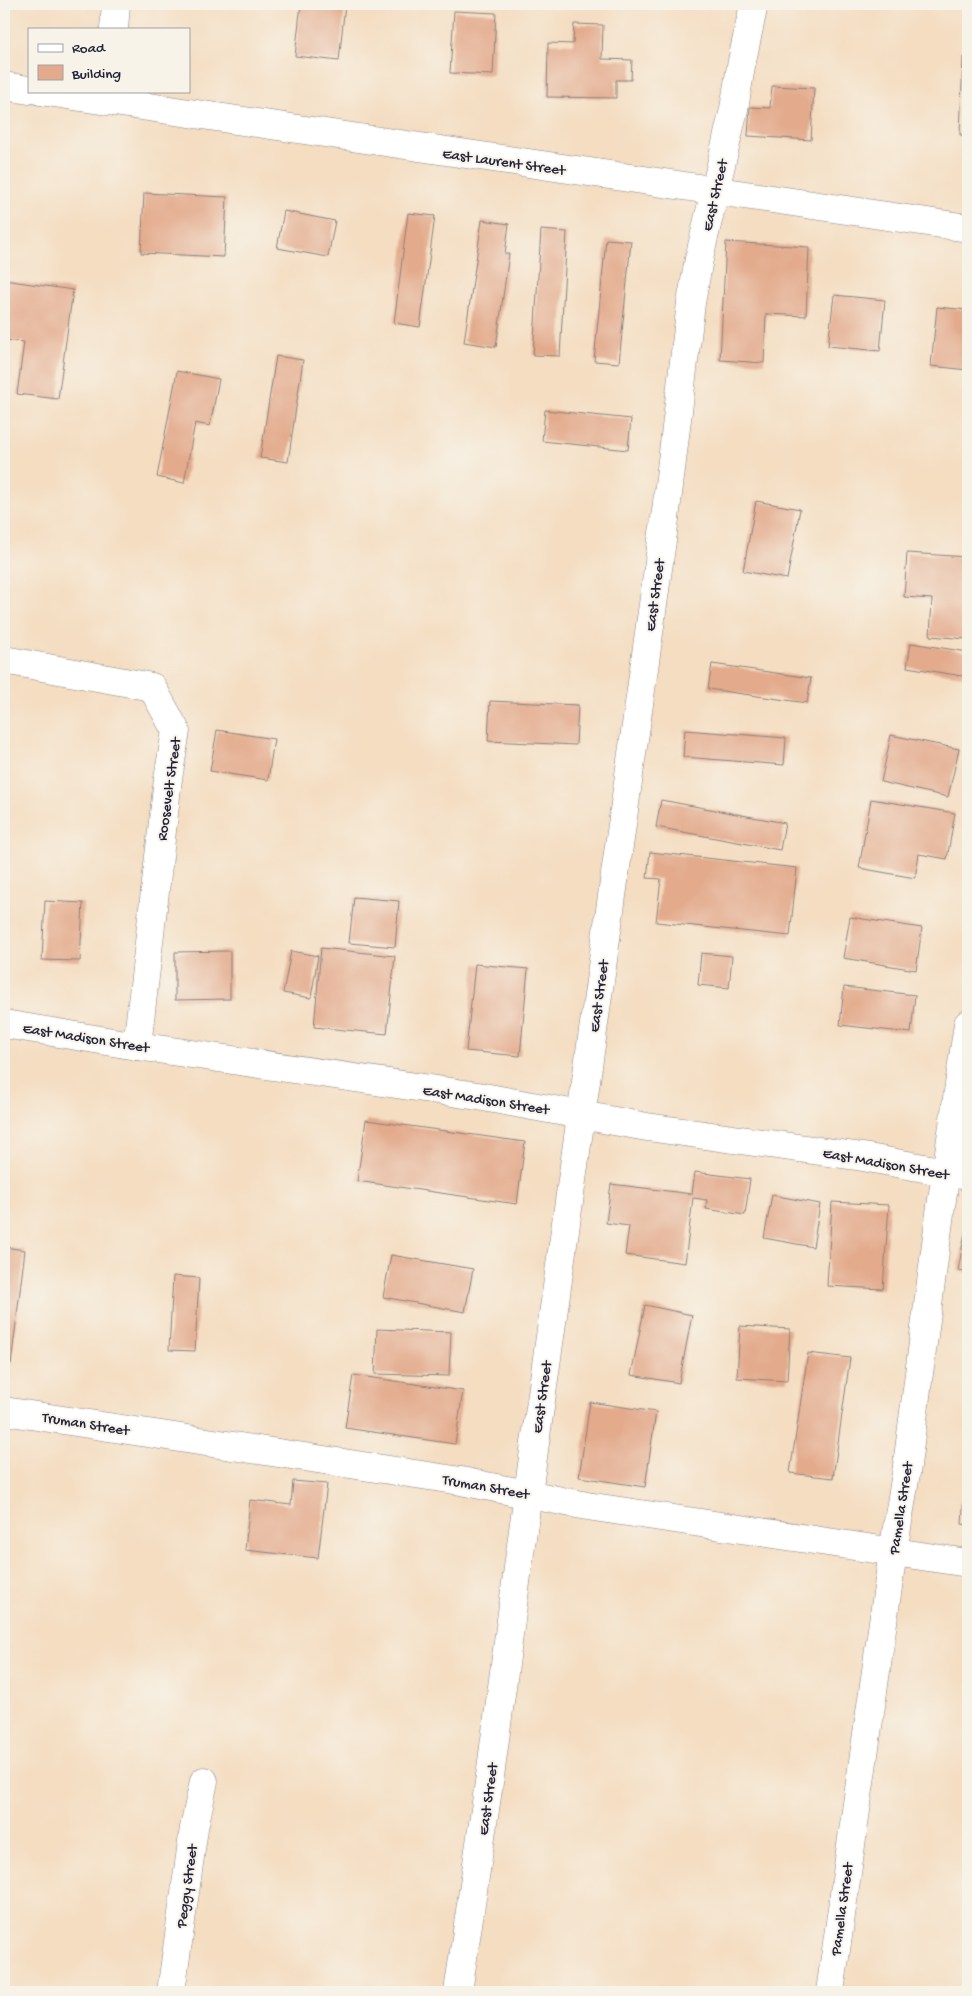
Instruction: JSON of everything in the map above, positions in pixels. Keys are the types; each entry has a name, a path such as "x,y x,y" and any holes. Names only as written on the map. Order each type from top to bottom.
{"street":[{"path":"114,28 116,4"},
{"name":"East Street","path":"458,1992 491,1769 665,519 691,303 699,259 734,109 754,4"},
{"path":"4,86 28,90"},
{"name":"East Laurent Street","path":"53,92 106,96 183,114 968,228"},
{"name":"Roosevelt Street","path":"4,660 152,687 176,731 168,778 137,1046"},
{"name":"East Madison Street","path":"4,1024 137,1046 478,1096 647,1127 863,1157 958,1175"},
{"name":"Pamella Street","path":"830,1992 906,1473 940,1214 958,1175 968,1024"},
{"name":"Truman Street","path":"4,1411 461,1481 587,1506 968,1563"},
{"name":"Peggy Street","path":"171,1992 194,1828 204,1781"}],"building":[{"path":"301,4 345,4 339,61 295,56"},
{"path":"454,11 496,13 493,75 450,73"},
{"path":"574,24 603,25 602,59 632,60 631,80 616,80 616,98 547,97 548,43 573,44"},
{"path":"963,57 968,57 968,135 960,135"},
{"path":"772,86 814,88 811,140 748,136 750,107 770,108"},
{"path":"144,193 227,197 224,257 141,253"},
{"path":"284,211 335,221 328,257 277,248"},
{"path":"408,213 435,216 420,327 394,323"},
{"path":"482,220 509,224 505,254 509,254 496,347 464,342"},
{"path":"541,230 567,232 560,356 533,355"},
{"path":"606,239 631,241 619,363 594,361"},
{"path":"726,242 809,247 806,316 766,314 764,363 720,360"},
{"path":"4,280 73,290 58,399 17,394 24,342 4,340"},
{"path":"834,295 885,300 880,351 828,346"},
{"path":"937,307 968,310 968,370 931,366"},
{"path":"276,356 303,360 288,462 260,458"},
{"path":"177,371 219,379 210,426 195,423 184,483 157,477"},
{"path":"545,410 631,419 628,450 542,441"},
{"path":"756,501 800,509 787,579 743,571"},
{"path":"907,553 968,557 967,639 930,636 932,599 904,597"},
{"path":"911,643 968,652 968,677 907,667"},
{"path":"712,664 811,678 807,703 708,689"},
{"path":"490,701 578,705 576,745 488,741"},
{"path":"217,730 274,739 268,780 210,771"},
{"path":"685,730 786,738 784,765 683,757"},
{"path":"891,735 959,749 948,797 881,782"},
{"path":"871,799 955,813 947,859 919,854 915,878 859,868"},
{"path":"661,800 785,823 780,850 656,827"},
{"path":"650,852 797,868 790,936 656,922 661,879 647,878"},
{"path":"354,897 399,901 395,947 349,943"},
{"path":"45,901 83,903 80,961 42,960"},
{"path":"850,917 922,928 916,970 843,958"},
{"path":"321,948 395,956 387,1034 314,1027"},
{"path":"230,951 230,999 175,1000 175,952"},
{"path":"291,951 318,956 311,998 283,993"},
{"path":"701,953 732,956 729,988 698,985"},
{"path":"475,964 528,969 520,1056 466,1051"},
{"path":"844,987 915,995 911,1033 840,1025"},
{"path":"366,1120 525,1142 517,1204 357,1181"},
{"path":"695,1172 750,1179 745,1215 706,1209 707,1200 693,1198 685,1263 625,1255 629,1226 606,1223 611,1184 692,1194"},
{"path":"772,1195 820,1204 813,1247 764,1238"},
{"path":"832,1202 889,1205 883,1289 827,1286"},
{"path":"968,1221 968,1272 958,1271"},
{"path":"4,1247 25,1250 11,1364 4,1363"},
{"path":"391,1255 473,1269 465,1312 383,1297"},
{"path":"173,1276 199,1278 195,1351 169,1350"},
{"path":"645,1305 692,1315 679,1383 631,1375"},
{"path":"740,1326 790,1329 787,1381 737,1378"},
{"path":"377,1329 451,1332 449,1376 375,1374"},
{"path":"808,1353 850,1358 833,1478 790,1473"},
{"path":"353,1375 463,1391 455,1444 345,1428"},
{"path":"590,1402 656,1412 645,1487 579,1477"},
{"path":"965,1478 968,1479 968,1525 962,1524"},
{"path":"293,1481 327,1484 318,1558 245,1550 250,1500 291,1505"}]}
